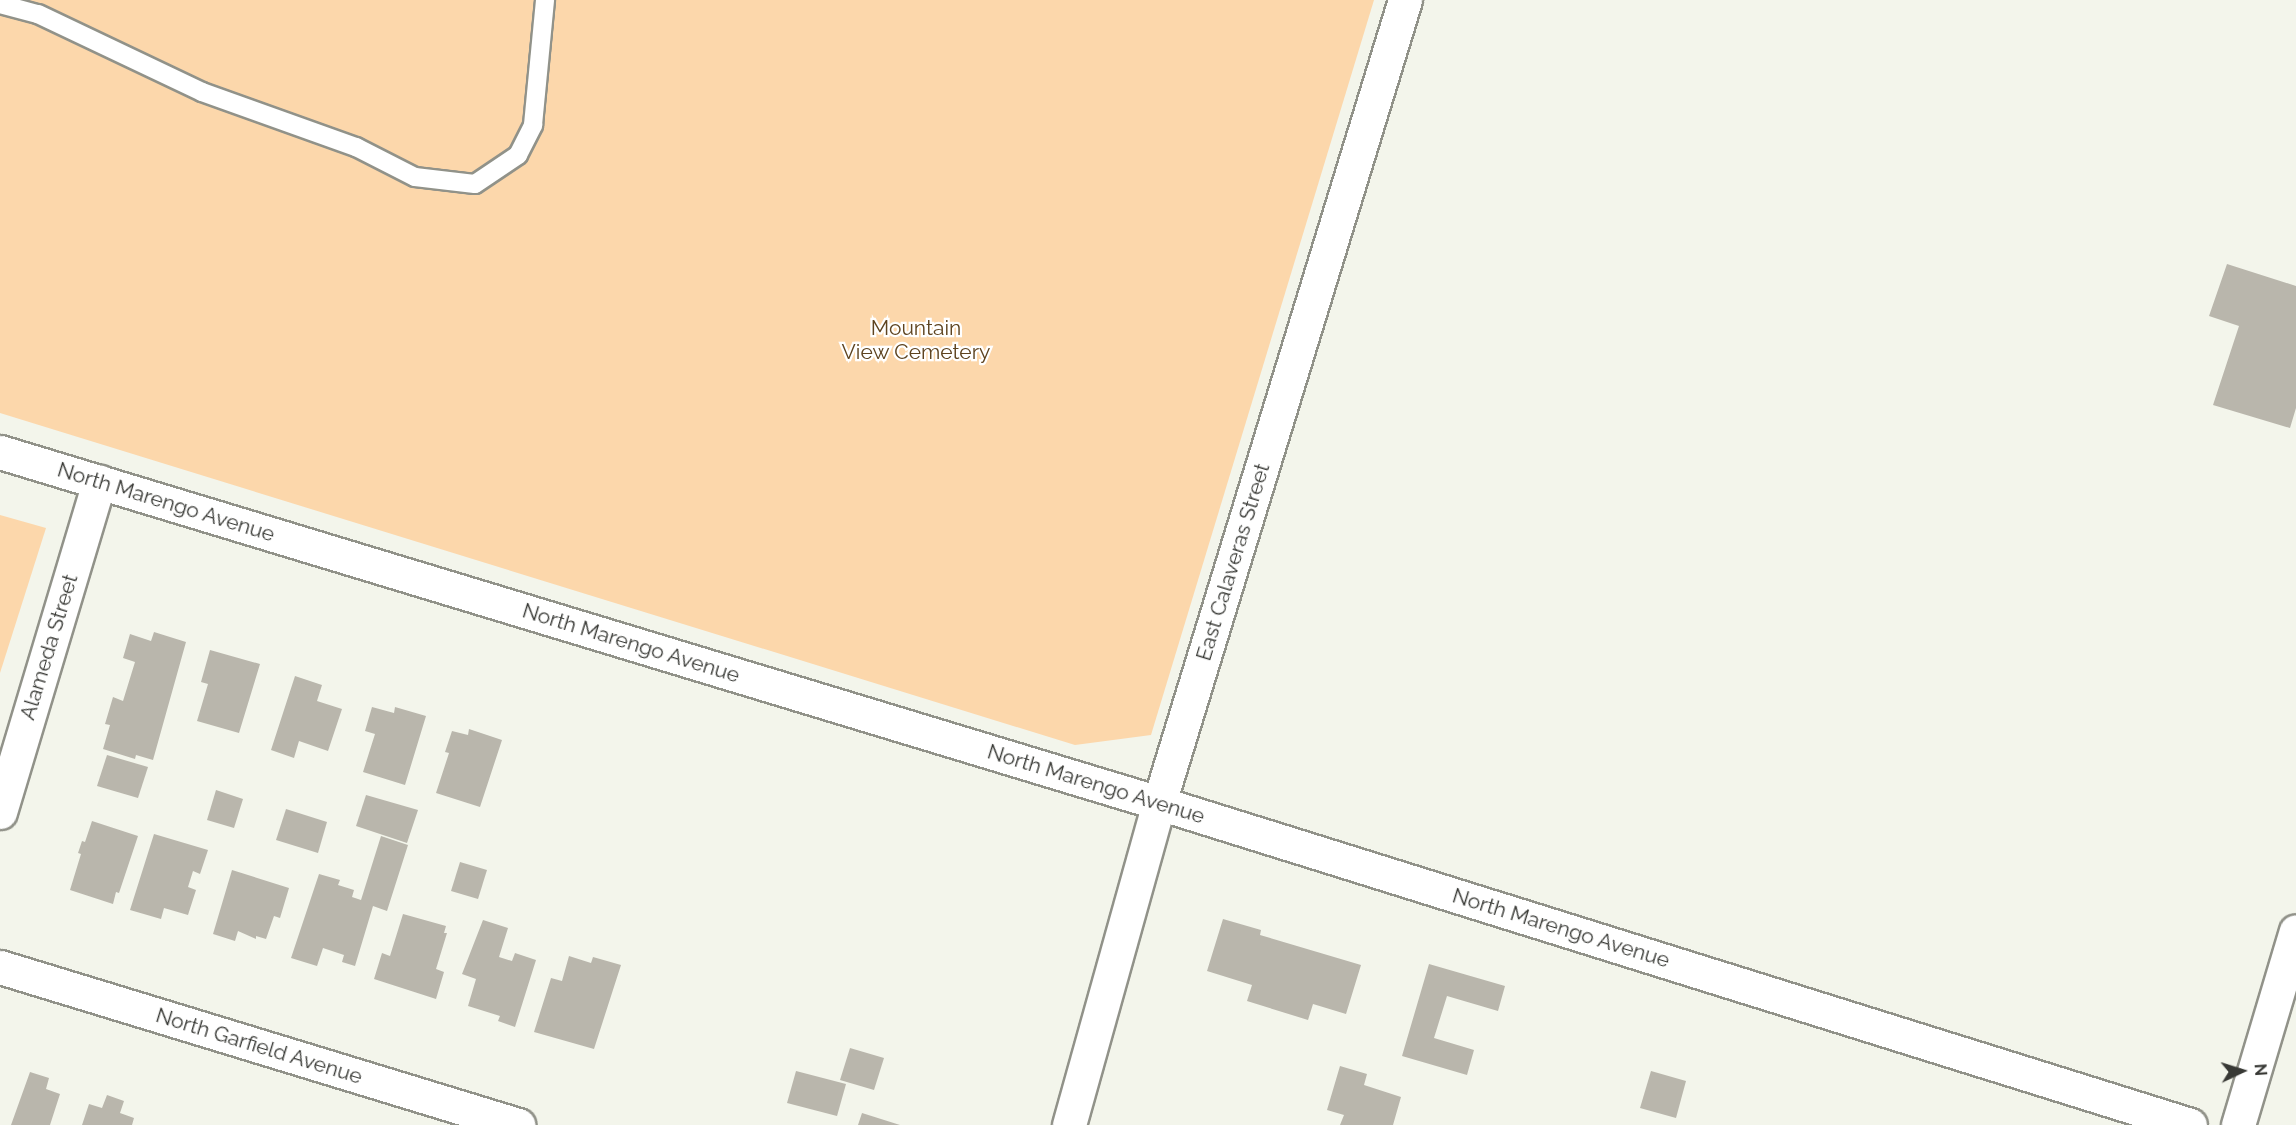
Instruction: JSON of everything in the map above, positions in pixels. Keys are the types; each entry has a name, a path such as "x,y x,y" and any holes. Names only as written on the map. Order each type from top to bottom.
{"street":[{"name":"East Calaveras Street","path":"1069,1125 1159,803 1405,0"},
{"name":"North Marengo Avenue","path":"0,452 1159,803 2190,1125"},
{"name":"Alameda Street","path":"0,812 99,481"},
{"path":"2238,1125 2296,931"},
{"name":"North Garfield Avenue","path":"0,967 518,1125"}],"lane":[{"path":"0,4 38,14 202,92 356,147 415,177 475,184 518,154 533,125 545,0"}],"green space":[{"name":"Mountain View Cemetery","path":"0,0 1374,0 1151,735 1075,745 0,413"},
{"path":"0,515 46,528 0,673"}],"building":[{"path":"2227,264 2296,286 2296,408 2290,428 2213,405 2239,326 2209,316"},
{"path":"154,632 186,642 153,760 136,755 135,759 103,749 110,725 105,724 113,697 123,701 135,662 123,658 130,634 151,641"},
{"path":"210,650 260,664 239,733 197,721 208,684 201,682"},
{"path":"295,676 322,685 317,701 342,709 328,751 299,741 294,758 271,750"},
{"path":"372,707 394,713 395,707 426,716 405,785 363,772 375,734 365,731"},
{"path":"469,729 502,740 480,807 436,793 449,753 445,752 452,731 468,735"},
{"path":"107,755 148,767 138,798 97,786"},
{"path":"216,790 243,799 234,828 207,820"},
{"path":"366,795 418,810 407,843 356,826"},
{"path":"286,809 327,822 318,853 276,840"},
{"path":"92,821 138,836 119,893 116,892 113,904 70,890 81,854 78,853 82,841 85,842"},
{"path":"154,834 208,850 200,874 193,871 188,887 196,890 188,915 164,908 161,919 130,910"},
{"path":"381,836 408,845 387,911 373,906 355,966 342,962 344,955 323,948 317,966 291,958 319,874 340,880 338,885 354,890 352,897 361,900"},
{"path":"460,862 487,870 478,899 451,891"},
{"path":"232,870 289,888 280,918 274,916 266,939 256,936 256,939 238,931 235,941 213,934"},
{"path":"403,914 446,926 444,933 447,933 436,969 444,972 436,999 374,979 382,953 390,956"},
{"path":"1223,919 1261,930 1260,935 1361,965 1346,1014 1313,1004 1308,1020 1247,1001 1252,985 1207,971"},
{"path":"483,920 508,928 499,957 512,961 515,953 536,960 515,1027 498,1021 500,1016 468,1006 476,979 462,974"},
{"path":"569,956 591,963 593,957 621,965 594,1049 534,1032 551,978 562,981"},
{"path":"1429,964 1505,986 1498,1011 1447,996 1434,1038 1474,1050 1467,1075 1402,1056"},
{"path":"850,1048 884,1058 874,1090 840,1080"},
{"path":"1340,1066 1367,1074 1364,1085 1401,1097 1393,1125 1340,1125 1344,1115 1327,1110"},
{"path":"796,1071 846,1084 837,1116 787,1103"},
{"path":"1651,1071 1686,1081 1676,1118 1640,1108"},
{"path":"30,1072 49,1078 46,1089 60,1094 50,1125 11,1125"},
{"path":"107,1095 124,1101 120,1113 134,1118 132,1125 82,1125 89,1104 102,1108"},
{"path":"862,1113 900,1125 858,1125"}]}
